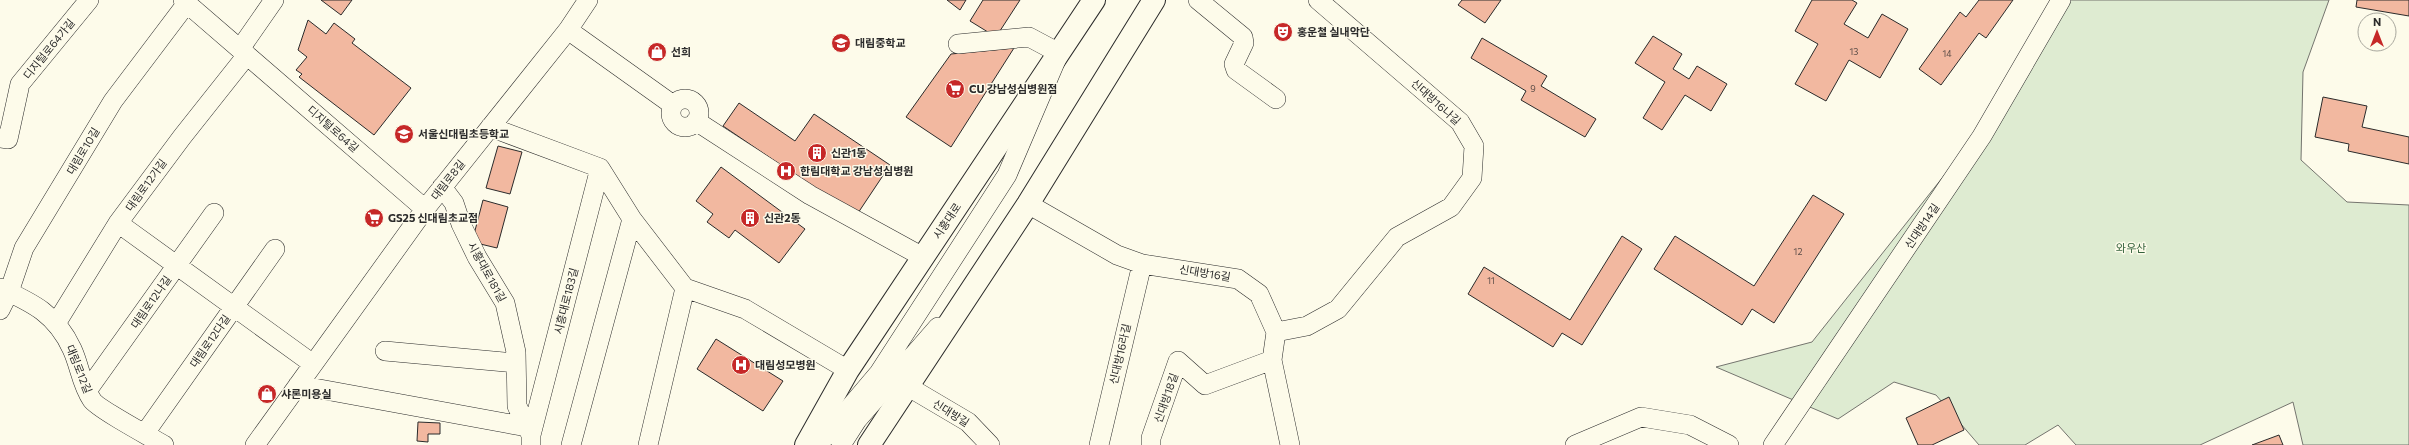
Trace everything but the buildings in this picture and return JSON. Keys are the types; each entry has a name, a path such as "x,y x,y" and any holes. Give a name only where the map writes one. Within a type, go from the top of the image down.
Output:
{"main road":[{"name":"시흥대로","path":"806,445 848,370 1094,0"},
{"path":"869,445 1028,204 1154,0"}],"street":[{"name":"디지털로64가길","path":"0,138 8,139 20,84 89,0"},
{"path":"244,52 274,0"},
{"name":"대림로8길","path":"255,445 442,187 568,30 588,0"},
{"path":"1198,0 1245,40 1234,64 1236,70 1276,99"},
{"name":"신대방16나길","path":"1276,332 1308,326 1338,310 1397,237 1451,208 1472,178 1474,146 1460,122 1318,0"},
{"name":"신대방14길","path":"1773,445 1982,136 2061,0"},
{"name":"디지털로64길","path":"185,2 426,209"},
{"name":"대림로10길","path":"0,310 5,290 24,248 113,101 185,2"},
{"path":"568,30 674,105 671,116 675,124 689,127 696,121 810,195 923,257"},
{"path":"818,445 879,373 1007,176 1059,53 1029,37 958,44"},
{"name":"대림로12가길","path":"57,322 118,223 244,52"},
{"path":"490,127 600,168 632,219 685,288 745,309 848,370"},
{"name":"시흥대로183길","path":"530,436 600,168"},
{"name":"시흥대로181길","path":"442,187 454,203 461,224 477,257 505,303 511,324 516,362 517,406 530,436"},
{"name":"신대방16길","path":"1028,204 1117,255 1142,264 1238,279 1260,294 1276,332"},
{"name":"대림로12나길","path":"87,391 214,213"},
{"path":"571,445 632,219"},
{"path":"118,223 313,364"},
{"name":"대림로12다길","path":"145,433 275,249"},
{"name":"신대방16라길","path":"1099,445 1142,264"},
{"path":"841,445 857,420 976,282"},
{"path":"648,445 685,288"},
{"name":"대림로12길","path":"5,290 37,305 57,322 72,349 87,391 93,401 164,445"},
{"path":"1276,332 1272,360 1290,445"},
{"path":"385,351 516,362"},
{"name":"신대방18길","path":"1151,445 1151,438 1178,361 1205,385 1272,360"},
{"path":"298,385 530,436"},
{"name":"신대방길","path":"908,386 968,422 990,445"},
{"path":"1575,445 1641,417 1690,425 1729,445"}],"green space":[{"name":"와우산","path":"2052,0 2329,0 2303,72 2301,160 2347,202 2409,205 2409,445 2303,445 2293,402 2200,445 2076,445 2058,425 2025,445 1979,445 1936,395 1894,382 1838,419 1716,367 1812,342 1981,129"}],"place":[{"name":"홍운철 실내악단","path":"1283,32"},
{"name":"대림중학교","path":"841,43"},
{"name":"선희","path":"657,52"},
{"name":"CU 강남성심병원점","path":"955,89"},
{"name":"서울신대림초등학교","path":"404,134"},
{"name":"신관1동","path":"817,153"},
{"name":"한림대학교 강남성심병원","path":"786,171"},
{"name":"GS25 신대림초교점","path":"374,218"},
{"name":"신관2동","path":"750,218"},
{"name":"대림성모병원","path":"741,365"},
{"name":"샤론미용실","path":"267,394"}]}
